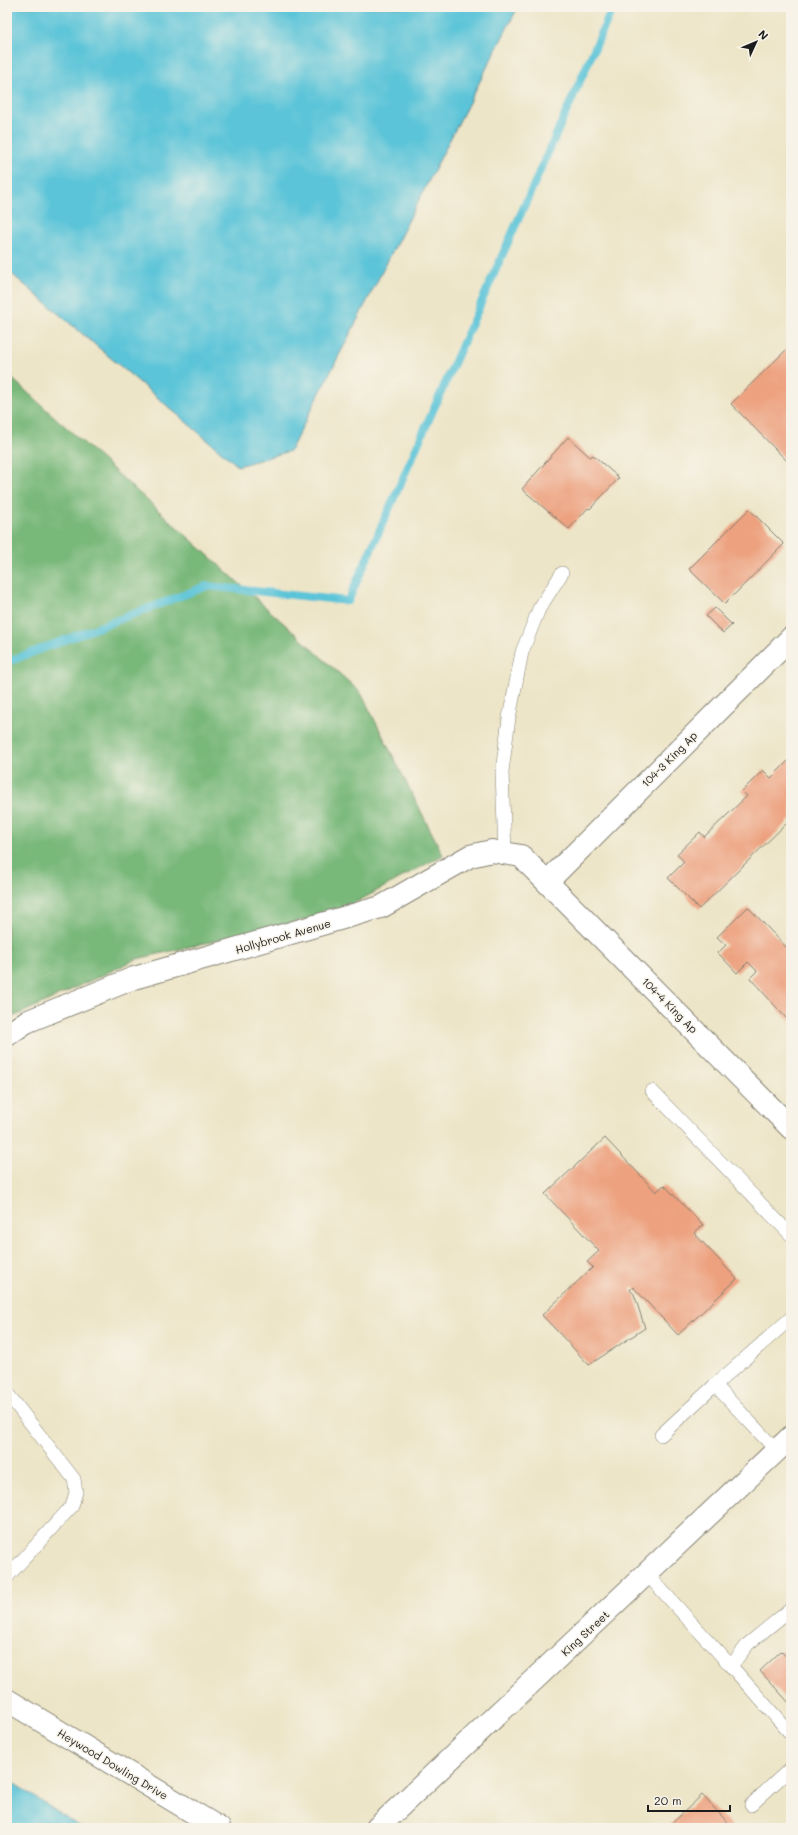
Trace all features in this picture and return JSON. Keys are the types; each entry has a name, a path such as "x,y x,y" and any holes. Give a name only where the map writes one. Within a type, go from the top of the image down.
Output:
{"street":[{"name":"104-3 King Ap","path":"548,881 791,638"},
{"name":"Hollybrook Avenue","path":"7,1035 26,1022 134,978 381,907 470,856 492,851 521,856 548,881"},
{"name":"104-4 King Ap","path":"548,881 791,1128"},
{"name":"King Street","path":"377,1828 784,1444"},
{"name":"Heywood Dowling Drive","path":"7,1700 220,1828"}],"lane":[{"path":"505,853 502,772 509,718 522,652 540,609 562,573"},
{"path":"652,1091 791,1236"},
{"path":"661,1435 791,1318"},
{"path":"715,1385 784,1444"},
{"path":"7,1393 74,1479 76,1492 72,1506 7,1577"},
{"path":"647,1574 791,1734"},
{"path":"731,1666 748,1644 791,1609"},
{"path":"751,1805 791,1768"}],"green space":[{"path":"7,374 361,693 443,855 338,912 137,959 15,1016 7,1014"}],"water":[{"path":"7,7 518,7 290,451 238,466 7,270"},
{"path":"7,1779 82,1828 7,1828"}],"building":[{"path":"791,345 791,465 731,404"},
{"path":"568,437 590,457 593,455 619,478 569,529 522,489"},
{"path":"749,509 784,544 725,604 689,569"},
{"path":"715,608 732,625 723,633 706,616"},
{"path":"789,760 791,762 791,819 699,909 668,878 684,862 677,854 700,832 704,837 747,796 742,791 763,770 771,778"},
{"path":"748,907 791,952 791,1021 787,1017 786,1018 750,978 757,971 748,962 737,973 718,953 726,945 717,937"},
{"path":"605,1138 656,1192 664,1185 703,1225 694,1233 737,1279 678,1335 633,1287 630,1290 634,1294 645,1328 589,1365 542,1315 593,1267 587,1262 599,1251 545,1194"},
{"path":"781,1651 791,1662 791,1705 760,1671"},
{"path":"702,1795 733,1828 667,1828"}],"waterway":[{"path":"7,662 207,586 348,601 613,7"}]}
